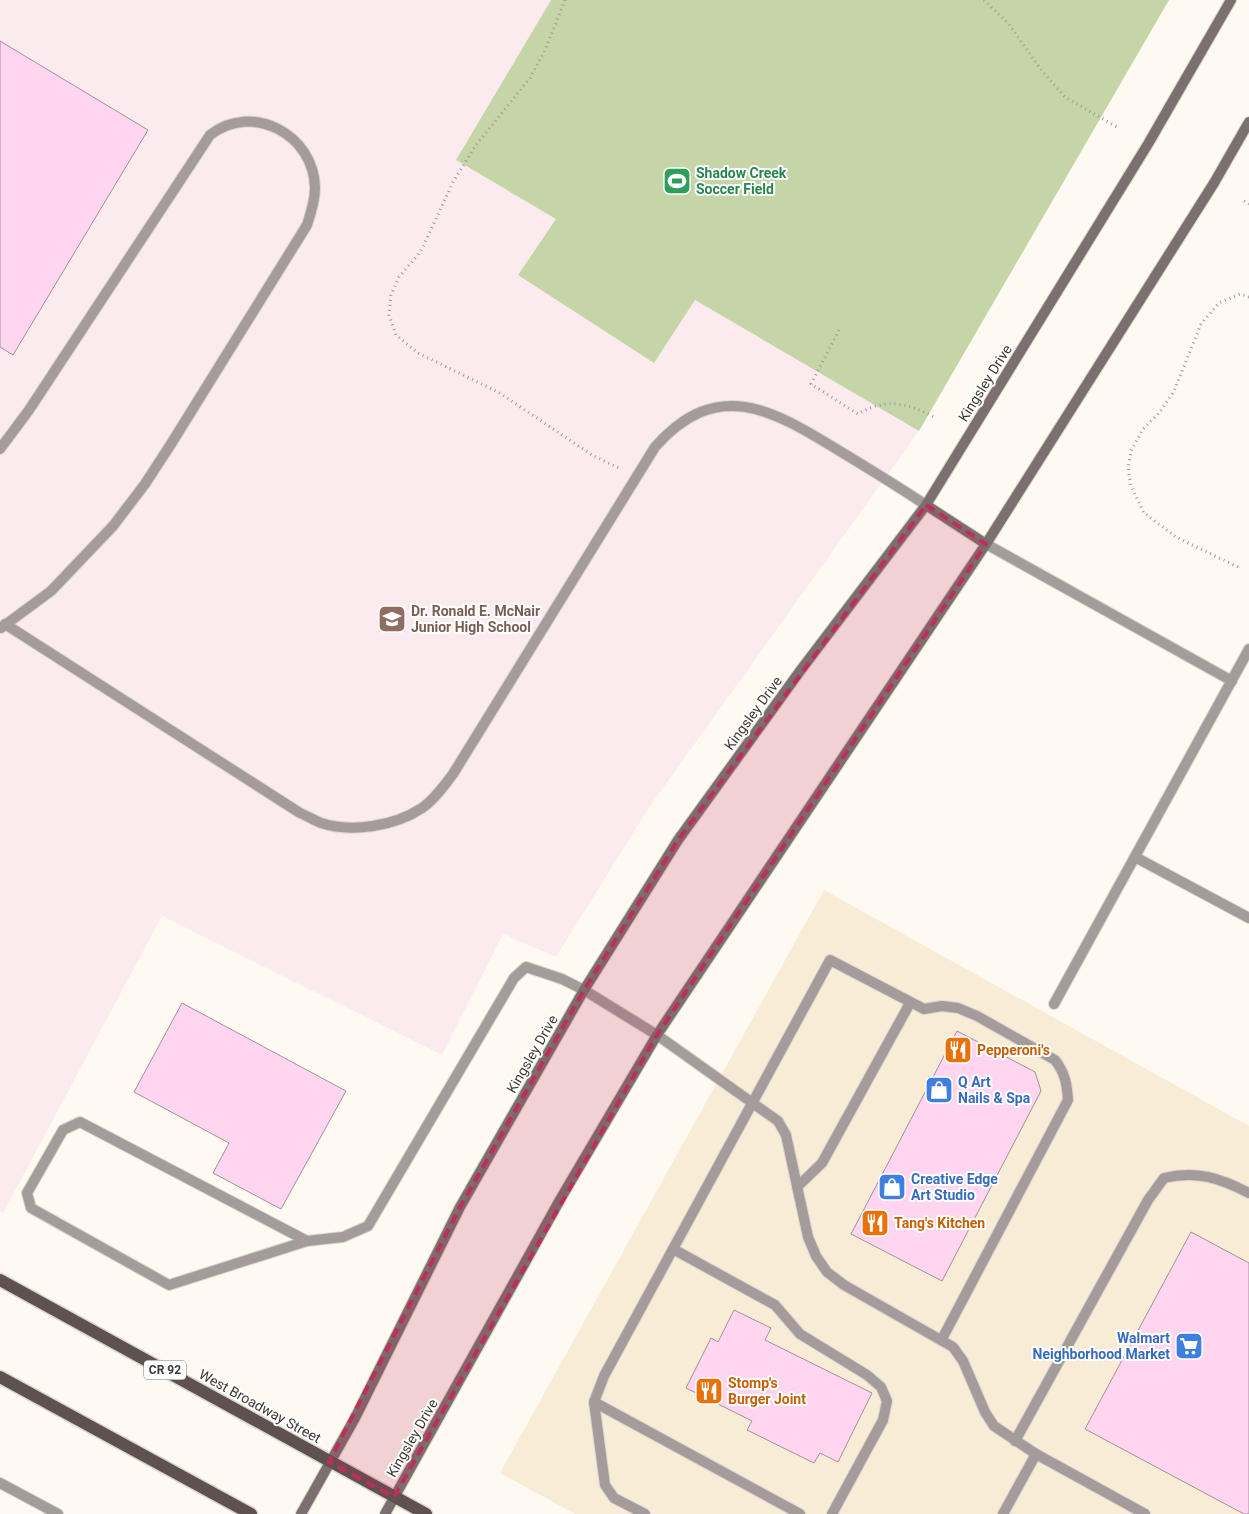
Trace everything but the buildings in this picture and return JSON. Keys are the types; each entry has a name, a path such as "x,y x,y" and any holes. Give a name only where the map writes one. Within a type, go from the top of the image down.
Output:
{"main road":[{"name":"Kingsley Drive","path":"301,1514 355,1418 460,1207 584,990 678,840 800,671 926,505 1148,144 1231,0"},
{"name":"Kingsley Drive","path":"385,1514 561,1198 657,1035 986,544 1209,192 1249,122"},
{"path":"926,505 986,544"},
{"name":"West Broadway Street","path":"0,1280 426,1514"},
{"path":"0,1291 33,1298"},
{"path":"0,1377 251,1514"}],"lane":[{"path":"0,449 29,410 210,136 222,126 246,121 271,126 296,140 309,163 315,187 306,225 170,444 124,512 89,552 50,591 3,626 300,813 322,823 343,826 365,827 386,823 422,808 438,793 453,774 655,447 670,430 686,419 705,410 729,406 767,411 793,422 926,505"},
{"path":"986,544 1232,682"},
{"path":"1054,1004 1249,650"},
{"path":"1135,857 1249,918"},
{"path":"645,1514 614,1498 605,1485 594,1402 604,1376 830,960 924,1009 942,1006 958,1008 977,1016 1055,1060 1063,1071 1067,1084 1068,1100 942,1338"},
{"path":"307,1241 80,1122 63,1130 27,1193 31,1208 170,1285 307,1241 343,1237 368,1226 514,978 526,967 562,979 584,990 657,1035 778,1121 786,1135 808,1237 816,1256 827,1272 844,1285 942,1338 953,1347 962,1361 994,1426 1036,1454 1145,1514"},
{"path":"798,1187 822,1163 910,1003"},
{"path":"1015,1441 1148,1200 1164,1178 1180,1174 1206,1175 1226,1181 1249,1194"},
{"path":"674,1249 774,1305 800,1334 867,1375 880,1386 887,1402 883,1420 832,1514"},
{"path":"594,1402 800,1514"},
{"path":"1003,1514 1036,1454"},
{"path":"0,1483 58,1514"}],"path":[{"path":"565,0 545,50 530,78 476,146 453,182 421,251 400,277 391,295 389,315 396,335 418,353 498,392 592,455 637,476"},
{"path":"984,0 1008,23 1042,71 1065,97 1118,127"},
{"path":"1244,201 1249,204"},
{"path":"1238,567 1176,537 1144,513 1131,486 1128,468 1131,451 1143,429 1159,413 1174,391 1201,324 1219,304 1240,294 1249,297"},
{"path":"839,330 811,384 858,414 873,406 886,403 913,406 936,418"}],"highlighted area":[{"path":"926,505 986,544 657,1035 394,1497 329,1462 460,1207 584,990 678,840"}],"shaded area":[{"name":"Dr. Ronald E. McNair Junior High School","path":"0,0 551,0 456,160 919,431 650,806 556,957 503,934 442,1055 162,916 3,1213 0,1212"},
{"path":"824,890 1249,1126 1249,1514 575,1514 500,1473"}],"green space":[{"path":"551,0 1169,0 919,431 695,300 654,363 518,275 556,219 456,160"}],"place":[{"name":"Shadow Creek Soccer Field","path":"677,181"},
{"name":"Dr. Ronald E. McNair Junior High School","path":"392,619"},
{"name":"Pepperoni's","path":"958,1050"},
{"name":"Q Art Nails & Spa","path":"939,1090"},
{"name":"Creative Edge Art Studio","path":"892,1187"},
{"name":"Tang's Kitchen","path":"875,1223"},
{"name":"Walmart Neighborhood Market","path":"1189,1346"},
{"name":"Stomp's Burger Joint","path":"709,1391"}]}
